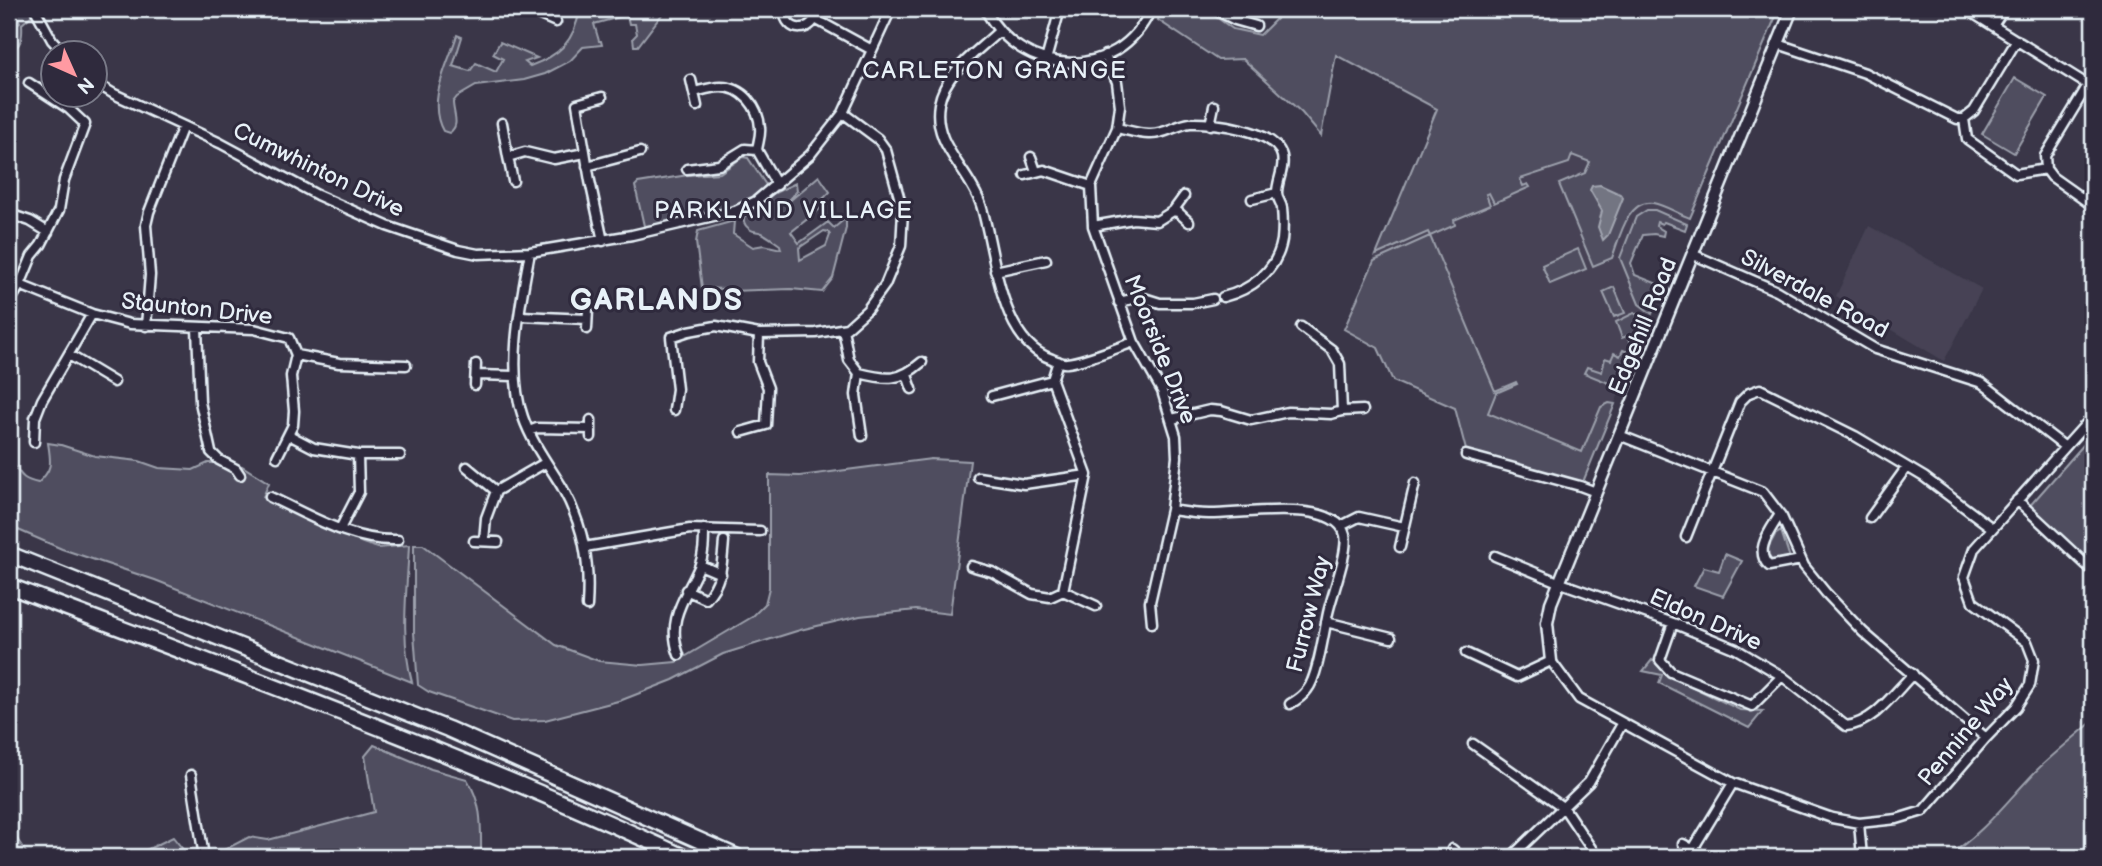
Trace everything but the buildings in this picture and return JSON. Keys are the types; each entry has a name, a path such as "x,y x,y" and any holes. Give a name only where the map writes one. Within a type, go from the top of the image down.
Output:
{"highway":[{"path":"9,554 448,729 737,857"},
{"path":"9,586 500,776 684,857"}],"street":[{"path":"35,9 51,38"},
{"path":"784,9 785,17 797,28 808,27 817,20 819,9"},
{"name":"Cumwhinton Drive","path":"108,90 317,195 387,226 478,254 530,252 603,241 735,211 756,201 810,155 843,113 891,9"},
{"path":"985,9 999,31 1022,50 1046,60 1076,64 1105,55 1134,36 1151,9"},
{"path":"1046,60 1060,9"},
{"path":"1214,9 1235,20 1256,26"},
{"name":"Edgehill Road","path":"1551,661 1547,623 1558,582 1792,9"},
{"path":"1966,9 2091,86 2045,156 2046,169 2052,177 2093,206"},
{"path":"1994,24 2004,9"},
{"path":"530,10 556,22"},
{"path":"817,20 872,50"},
{"path":"999,31 949,77 939,103 938,126 947,148 981,205 995,271 1015,328 1041,356 1066,364 1134,342"},
{"path":"1778,44 1865,73 1957,119 1964,119 1974,111 2017,40"},
{"name":"Moorside Drive","path":"1105,55 1117,82 1119,106 1117,128 1091,186 1093,226 1134,342 1161,391 1172,419 1177,447 1171,510 1150,602 1152,623"},
{"path":"691,80 697,106"},
{"path":"9,303 59,210 64,180 85,124 69,109 29,83"},
{"path":"694,92 723,87 736,91 754,106 761,133 757,150 777,185"},
{"path":"603,97 577,104 603,241"},
{"path":"1210,125 1214,106"},
{"path":"674,410 677,388 671,337 716,326 760,334 816,333 847,328 867,310 885,285 901,246 903,211 886,150 878,139 843,113"},
{"path":"1964,119 1968,139 2016,174 2046,169"},
{"path":"502,123 513,181"},
{"path":"1117,128 1153,134 1188,124 1210,125 1254,133 1276,144 1283,164 1277,193 1282,204 1282,240 1274,262 1260,279 1223,297"},
{"path":"146,326 150,275 146,225 183,126"},
{"path":"687,169 719,165 745,149 757,150"},
{"path":"508,157 525,152 554,159 585,153"},
{"path":"587,166 640,152"},
{"path":"1031,157 1036,171"},
{"path":"1025,175 1036,171 1049,172 1091,186"},
{"path":"1252,199 1277,193"},
{"path":"1093,226 1133,219 1157,221 1173,211 1184,196"},
{"path":"1173,211 1189,222"},
{"path":"9,214 30,221 48,232"},
{"path":"530,252 516,345 515,376 522,414 545,463 572,509 585,547 588,565 587,606"},
{"name":"Silverdale Road","path":"1692,254 1777,291 1875,349 1982,383 2065,447"},
{"path":"995,271 1046,260"},
{"name":"Staunton Drive","path":"20,285 92,314 146,326 254,329 289,338 296,355"},
{"path":"1119,302 1141,297 1160,303 1193,303 1213,299"},
{"path":"587,329 588,309"},
{"path":"34,442 35,418 42,400 92,314"},
{"path":"521,316 587,319"},
{"path":"1301,327 1332,350 1340,364 1342,411"},
{"path":"197,328 200,402 211,452 219,460 236,469 240,475"},
{"path":"842,329 849,360 859,373 881,379 907,375 922,362"},
{"path":"741,432 766,425 768,388 758,362 760,334"},
{"path":"69,355 114,382"},
{"path":"277,457 293,425 295,411 291,376 296,355 338,363 406,365"},
{"path":"971,566 992,572 1032,594 1050,597 1063,590 1087,475 1052,380 1058,361"},
{"path":"475,385 476,364"},
{"path":"859,373 856,395 862,436"},
{"path":"476,375 515,376"},
{"path":"907,375 912,389"},
{"path":"992,396 1052,380"},
{"path":"1686,537 1740,402 1749,393 1760,389 1855,436 1924,477 1992,528"},
{"path":"1172,419 1210,410 1251,420 1288,412 1331,414 1363,410"},
{"name":"Pennine Way","path":"1551,661 1579,699 1733,783 1832,818 1859,823 1897,819 1923,811 2016,707 2030,685 2034,660 2027,642 1973,602 1964,577 1974,549 2093,416"},
{"path":"529,431 591,429"},
{"path":"289,435 314,448 358,455 400,455"},
{"path":"1619,435 1763,492 1780,514 1801,560 1826,593 1863,632 1986,738"},
{"path":"340,529 359,492 358,455"},
{"path":"1466,455 1580,485 1596,492"},
{"path":"484,541 486,518 496,491 545,463"},
{"path":"467,467 496,491"},
{"path":"1870,518 1906,468"},
{"path":"978,477 1024,484 1087,475"},
{"path":"1400,547 1415,483"},
{"path":"270,497 357,537 382,541 398,540"},
{"path":"2017,500 2093,571"},
{"path":"1171,510 1207,514 1300,511 1328,517 1341,526 1359,517 1404,527"},
{"path":"1780,514 1761,550 1762,559 1769,566 1801,560"},
{"name":"Furrow Way","path":"1290,704 1305,694 1312,683 1346,543 1341,526"},
{"path":"585,547 690,529 760,531"},
{"path":"679,655 673,632 686,590 700,565 704,529"},
{"path":"474,541 498,542"},
{"path":"686,590 706,599 716,588 721,574 724,541"},
{"name":"Eldon Drive","path":"1494,556 1736,649 1782,676 1846,726 1861,725 1913,674"},
{"path":"700,565 721,574"},
{"path":"1063,590 1097,606"},
{"path":"1326,622 1391,638"},
{"path":"1674,623 1660,660 1671,672 1752,706 1782,676"},
{"path":"1466,653 1517,677 1551,661"},
{"path":"1511,857 1589,782 1622,724"},
{"path":"1473,744 1564,808 1597,857"},
{"path":"191,775 204,857"},
{"path":"1693,849 1733,783"},
{"path":"1859,823 1862,857"},
{"path":"1683,844 1704,856"},
{"path":"1452,849 1461,857"}],"shaded area":[{"path":"9,9 31,9 31,16 22,24 20,41 9,54 9,29 20,22 16,15 9,19"},
{"path":"580,9 587,9 589,12 609,9 666,9 638,46 634,46 633,38 637,34 635,24 629,24 627,15 594,24 602,45 583,47 570,61 545,74 524,80 476,86 453,102 455,126 449,133 443,131 438,119 438,95 457,35 462,37 453,66 470,71 476,63 496,72 503,59 493,54 500,42 537,58 525,62 530,66 550,57 564,46 574,30"},
{"path":"1161,9 1205,9 1233,29 1260,35 1286,9 1779,9 1690,218 1658,204 1644,203 1630,214 1625,222 1612,258 1593,266 1559,184 1585,173 1590,162 1572,155 1569,163 1520,179 1523,186 1528,184 1530,187 1494,203 1489,193 1486,194 1490,205 1454,220 1455,225 1430,236 1428,232 1376,255 1437,109 1336,55 1321,136 1302,113 1243,59 1218,60 1158,20"},
{"path":"2015,78 2047,97 2014,153 1982,134"},
{"path":"1438,109 1569,163 1572,155 1695,207 1685,230 1664,222 1660,228 1664,231 1663,236 1643,235 1631,263 1635,275 1663,286 1585,477 1465,437 1455,408 1393,381 1378,348 1344,329"},
{"path":"743,157 748,158 766,185 757,195 744,204 710,215 644,226 635,186 638,183 720,173"},
{"path":"819,176 830,192 822,200 825,205 791,232 799,243 828,222 834,228 846,218 846,228 833,278 822,292 702,288 696,242 698,231 734,221 733,234 753,247 764,245 781,249 780,245 761,232 751,230 744,223 745,216 758,202 796,183 797,191 786,204","holes":["824,231 830,235 826,246 800,260 799,248"]},
{"path":"1647,210 1655,210 1687,224 1685,230 1657,222 1656,226 1664,231 1663,236 1643,235 1631,263 1635,275 1663,286 1652,314 1639,304 1620,258 1636,217"},
{"path":"1869,226 1982,289 1944,361 1836,296"},
{"path":"1430,236 1495,391 1516,382 1517,384 1496,393 1488,413 1582,452 1601,407 1609,403 1615,404 1583,482 1466,450 1455,408 1393,381 1378,348 1344,329 1374,261"},
{"path":"1578,249 1586,269 1550,284 1542,265"},
{"path":"1614,287 1625,313 1614,317 1603,292"},
{"path":"1634,313 1649,320 1638,347 1631,344 1627,336 1622,338 1616,322"},
{"path":"1623,350 1635,355 1621,388 1584,373 1587,367 1602,372 1605,358 1611,360 1614,353 1620,356"},
{"path":"2093,434 2093,570 2027,509"},
{"path":"48,443 95,456 139,461 159,468 193,470 208,463 242,466 269,483 263,497 378,548 409,545 405,631 412,682 155,580 62,549 9,526 9,462 26,479 38,483 50,465"},
{"path":"931,459 970,461 950,614 916,610 860,616 800,630 723,654 673,680 622,700 545,720 512,721 429,692 418,685 414,633 414,545 423,545 556,645 599,661 643,665 676,662 752,617 765,604 769,588 769,475 800,476"},
{"path":"1781,531 1790,558 1774,561 1765,554 1775,535"},
{"path":"1725,554 1742,561 1723,596 1694,586 1704,567 1719,571"},
{"path":"1652,660 1680,681 1740,710 1763,711 1749,728 1659,683 1662,675 1643,671"},
{"path":"2093,721 2093,857 1946,857 1982,828 2036,771"},
{"path":"374,745 431,769 467,779 478,807 481,857 218,857 218,853 249,837 268,840 374,812 365,756"},
{"path":"9,827 29,857 9,857"},
{"path":"173,837 185,852 178,857 132,857"}],"water":[{"path":"1600,185 1623,198 1608,235 1603,240 1598,227 1602,211 1590,190 1592,186"}],"district":[{"name":"CARLETON GRANGE","path":"995,70"},
{"name":"PARKLAND VILLAGE","path":"784,210"},
{"name":"GARLANDS","path":"657,300"}]}
